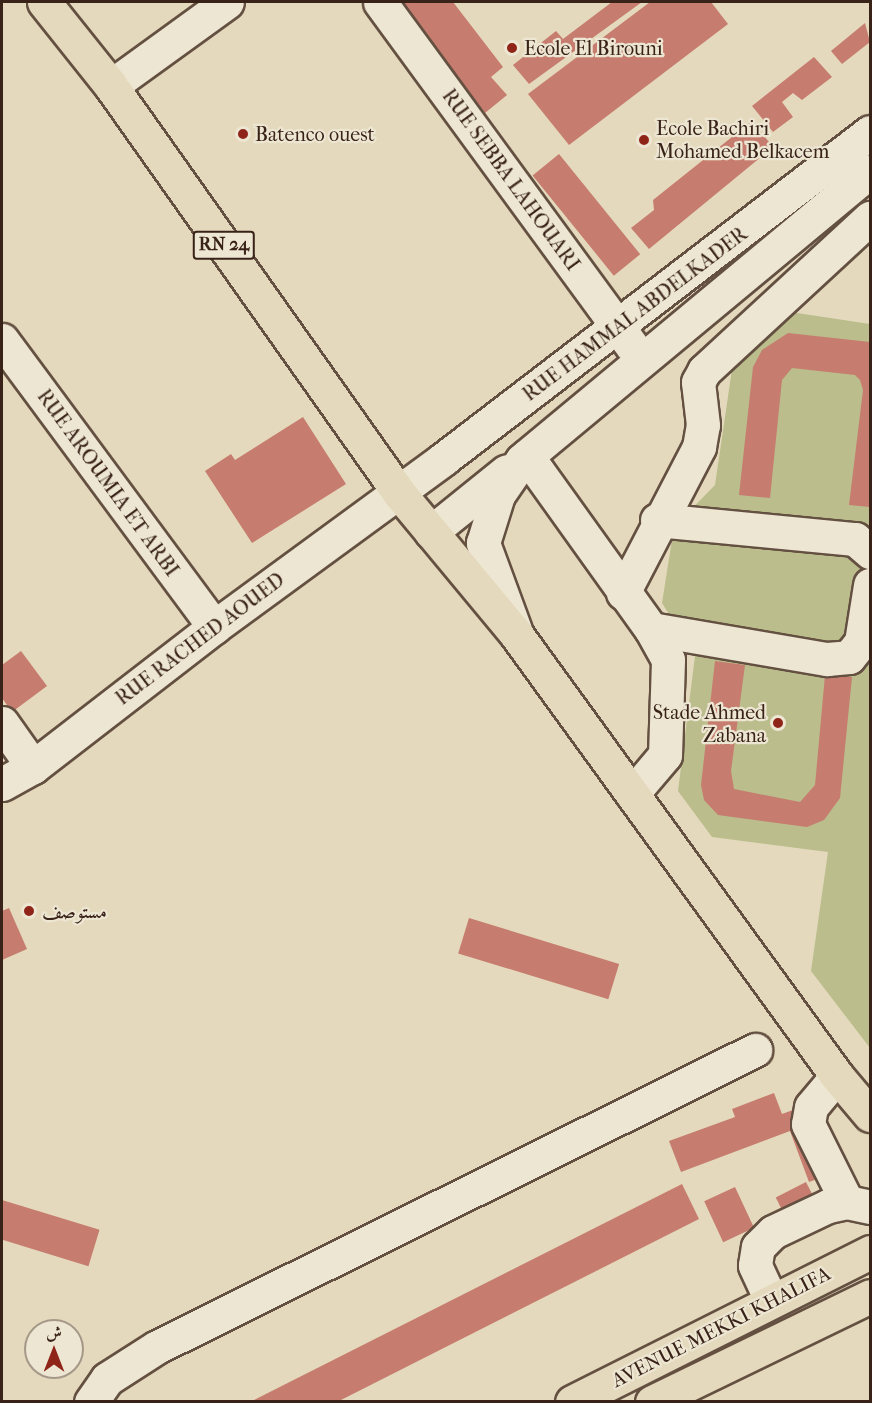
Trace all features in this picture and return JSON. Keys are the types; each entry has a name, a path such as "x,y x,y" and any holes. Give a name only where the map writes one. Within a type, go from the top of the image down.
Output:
{"main road":[{"name":"RN 24","path":"44,2 111,86 399,493"},
{"path":"399,493 516,634 837,1076 870,1114"},
{"name":"AVENUE MEKKI KHALIFA","path":"572,1401 870,1252"},
{"name":"AVENUE MEKKI KHALIFA","path":"652,1401 870,1296"}],"street":[{"path":"111,86 227,2"},
{"name":"RUE SEBBA LAHOUARI","path":"380,2 620,327 641,360"},
{"name":"RUE HAMMAL ABDELKADER","path":"399,493 620,327 870,132"},
{"path":"431,532 524,458 870,171"},
{"path":"623,593 657,520 699,447 702,425 698,382 705,371 870,218"},
{"name":"RUE AROUMIA ET ARBI","path":"2,339 214,627"},
{"path":"524,458 651,629 668,660 670,682 665,755 632,794"},
{"path":"516,634 483,543 498,495 524,458"},
{"name":"RUE RACHED AOUED","path":"2,784 33,766 214,627 399,493"},
{"path":"657,520 855,539 870,552"},
{"path":"651,629 827,659 849,657 861,642 870,585"},
{"path":"2,723 33,766"},
{"path":"92,1401 107,1379 157,1347 755,1050"},
{"path":"771,1300 755,1265 758,1247 773,1232 859,1204 808,1125 811,1107 837,1076"}],"green space":[{"name":"Stade Ahmed Zabana","path":"777,310 870,324 870,1048 811,971 828,852 712,837 678,791 695,656 662,603 674,527 715,485 736,342"}],"building":[{"path":"399,2 453,2 503,67 491,77 507,95 485,113"},
{"path":"612,2 642,2 529,84 513,65 556,31 563,39"},
{"path":"650,2 711,2 728,24 569,145 528,94"},
{"path":"865,23 870,42 842,64 831,51"},
{"path":"814,57 832,77 802,100 793,93 782,102 793,117 773,132 752,106"},
{"path":"752,121 773,147 649,249 631,228 654,210 653,200"},
{"path":"559,154 640,254 614,276 533,175"},
{"path":"788,333 870,342 870,507 849,505 863,390 860,380 855,375 792,368 782,380 770,498 739,495 753,367 762,350"},
{"path":"303,417 346,484 252,543 205,471 231,454 235,460"},
{"path":"21,651 47,686 12,712 2,698 2,665"},
{"path":"715,661 745,665 731,771 734,789 800,802 815,785 825,675 852,677 840,798 824,820 807,827 718,815 704,800 701,785"},
{"path":"9,908 27,949 2,960 2,911"},
{"path":"469,918 619,964 608,999 458,953"},
{"path":"774,1093 782,1114 815,1102 841,1170 809,1182 790,1131 681,1172 669,1141 735,1117 732,1109"},
{"path":"806,1182 817,1204 787,1220 776,1197"},
{"path":"682,1184 699,1219 337,1402 250,1402"},
{"path":"735,1187 754,1228 723,1242 704,1201"},
{"path":"2,1200 100,1230 88,1266 2,1240"}],"place":[{"name":"Ecole El Birouni","path":"512,48"},
{"name":"Batenco ouest","path":"243,134"},
{"name":"Ecole Bachiri Mohamed Belkacem","path":"644,140"},
{"name":"Stade Ahmed Zabana","path":"778,723"},
{"name":"مستوصف","path":"29,911"}]}
